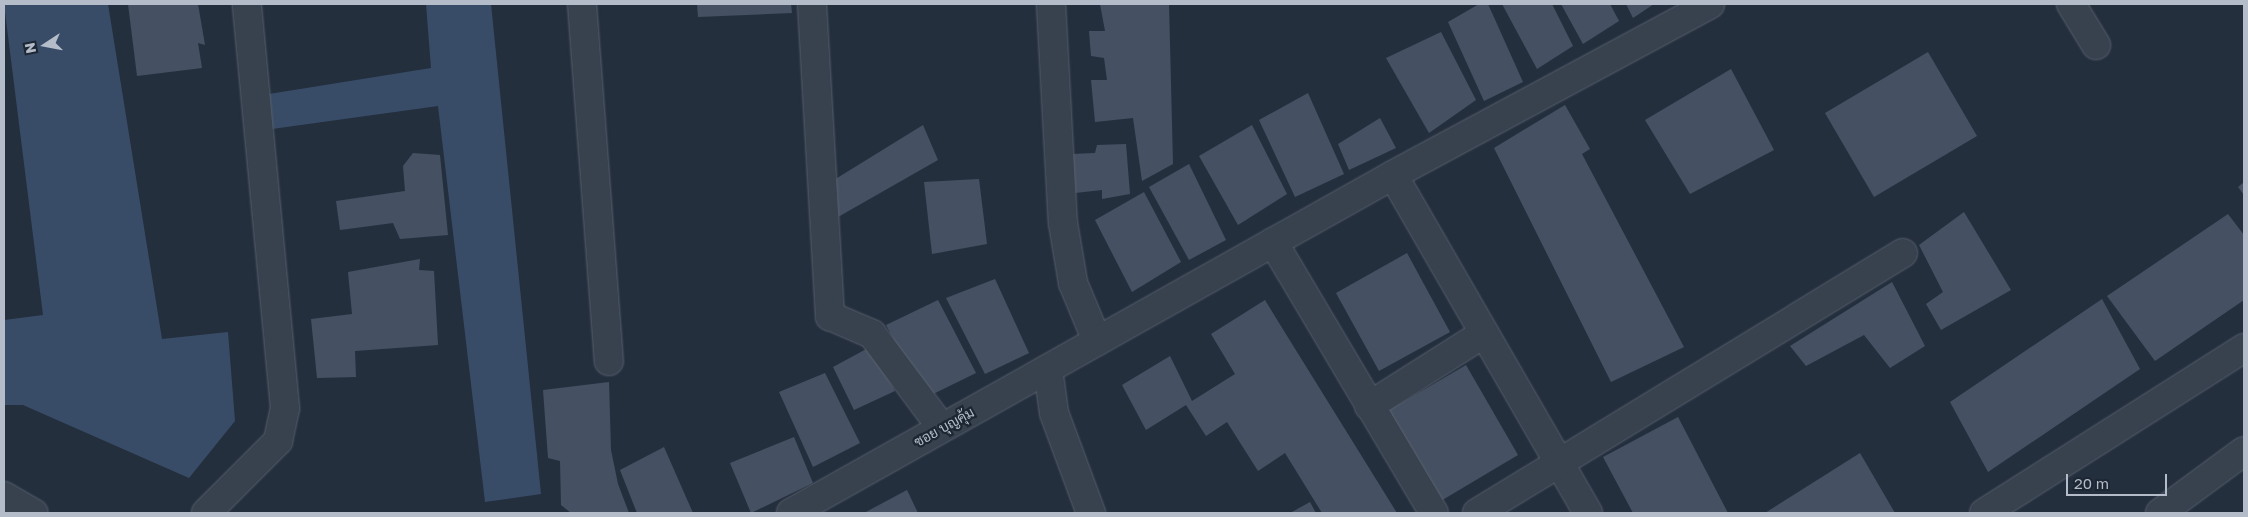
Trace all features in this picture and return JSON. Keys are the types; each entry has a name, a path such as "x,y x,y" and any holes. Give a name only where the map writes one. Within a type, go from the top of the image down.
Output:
{"street":[{"path":"206,513 278,441 285,408 246,4"},
{"path":"582,4 609,361"},
{"path":"812,4 830,316 872,334 942,428"},
{"name":"ซอย บุญคุ้ม","path":"791,513 1393,175 1710,4"},
{"path":"2071,4 2096,45"},
{"path":"1052,5 1063,223 1073,283 1097,341"},
{"path":"1393,175 1588,513"},
{"path":"1273,242 1434,513"},
{"path":"1477,513 1903,253"},
{"path":"1369,406 1483,334"},
{"path":"1984,513 2244,348"},
{"path":"1048,369 1054,414 1091,513"},
{"path":"2160,513 2244,450"},
{"path":"4,496 33,513"}],"water":[{"path":"4,4 108,4 162,339 228,332 235,421 189,478 23,405 4,405 4,320 43,315"},
{"path":"426,4 491,4 541,494 485,502 438,106 272,129 269,94 431,68"}],"building":[{"path":"128,4 198,4 205,45 198,43 202,68 137,76"},
{"path":"697,4 791,4 792,13 698,17"},
{"path":"1100,4 1169,4 1173,164 1142,181 1133,118 1095,122 1091,80 1107,80 1104,58 1091,56 1089,31 1105,31"},
{"path":"1479,4 1488,4 1523,82 1484,101 1448,22"},
{"path":"1502,4 1552,4 1573,46 1537,69"},
{"path":"1561,4 1610,4 1619,21 1583,44"},
{"path":"1626,4 1654,4 1633,18"},
{"path":"1441,32 1476,100 1429,133 1386,58"},
{"path":"1928,52 1977,136 1874,197 1825,113"},
{"path":"1731,69 1774,150 1690,194 1645,120"},
{"path":"1308,93 1344,174 1295,197 1259,120"},
{"path":"1565,105 1590,149 1582,154 1684,347 1611,382 1494,148"},
{"path":"1380,118 1396,148 1349,170 1338,144"},
{"path":"923,125 938,160 838,217 829,183"},
{"path":"1252,125 1287,194 1238,225 1199,156"},
{"path":"1126,144 1130,194 1102,199 1102,190 1075,193 1072,154 1095,153 1097,145"},
{"path":"413,153 440,155 448,235 400,239 393,223 340,230 336,201 405,191 403,166"},
{"path":"1189,164 1226,240 1189,260 1149,187"},
{"path":"979,179 987,244 932,254 924,182"},
{"path":"2244,182 2244,195 2238,187"},
{"path":"1144,192 1181,262 1132,292 1095,220"},
{"path":"1964,212 2011,290 1941,330 1926,304 1943,292 1919,245"},
{"path":"2228,214 2244,235 2244,300 2155,361 2107,296"},
{"path":"1407,253 1450,332 1379,371 1336,293"},
{"path":"420,259 419,270 434,271 438,345 355,351 356,377 317,378 311,319 352,314 348,272"},
{"path":"995,279 1029,353 985,374 946,298"},
{"path":"1892,282 1925,346 1890,368 1864,335 1806,366 1790,346"},
{"path":"2102,299 2140,369 1988,472 1950,402"},
{"path":"938,300 976,373 925,398 886,325"},
{"path":"1265,300 1397,513 1322,513 1285,453 1258,471 1227,422 1206,436 1186,405 1146,430 1122,385 1170,356 1192,401 1235,374 1211,334"},
{"path":"870,347 895,391 854,410 833,367"},
{"path":"1466,365 1518,455 1439,502 1386,412"},
{"path":"825,373 860,443 813,467 779,392"},
{"path":"609,382 611,450 618,484 629,513 571,513 561,505 560,461 548,458 543,390"},
{"path":"1678,417 1728,513 1633,513 1603,457"},
{"path":"794,437 813,483 751,513 730,463"},
{"path":"664,447 693,513 637,513 620,470"},
{"path":"1860,453 1895,513 1765,513"},
{"path":"907,490 918,513 864,513"},
{"path":"1310,502 1316,513 1290,513"}]}
